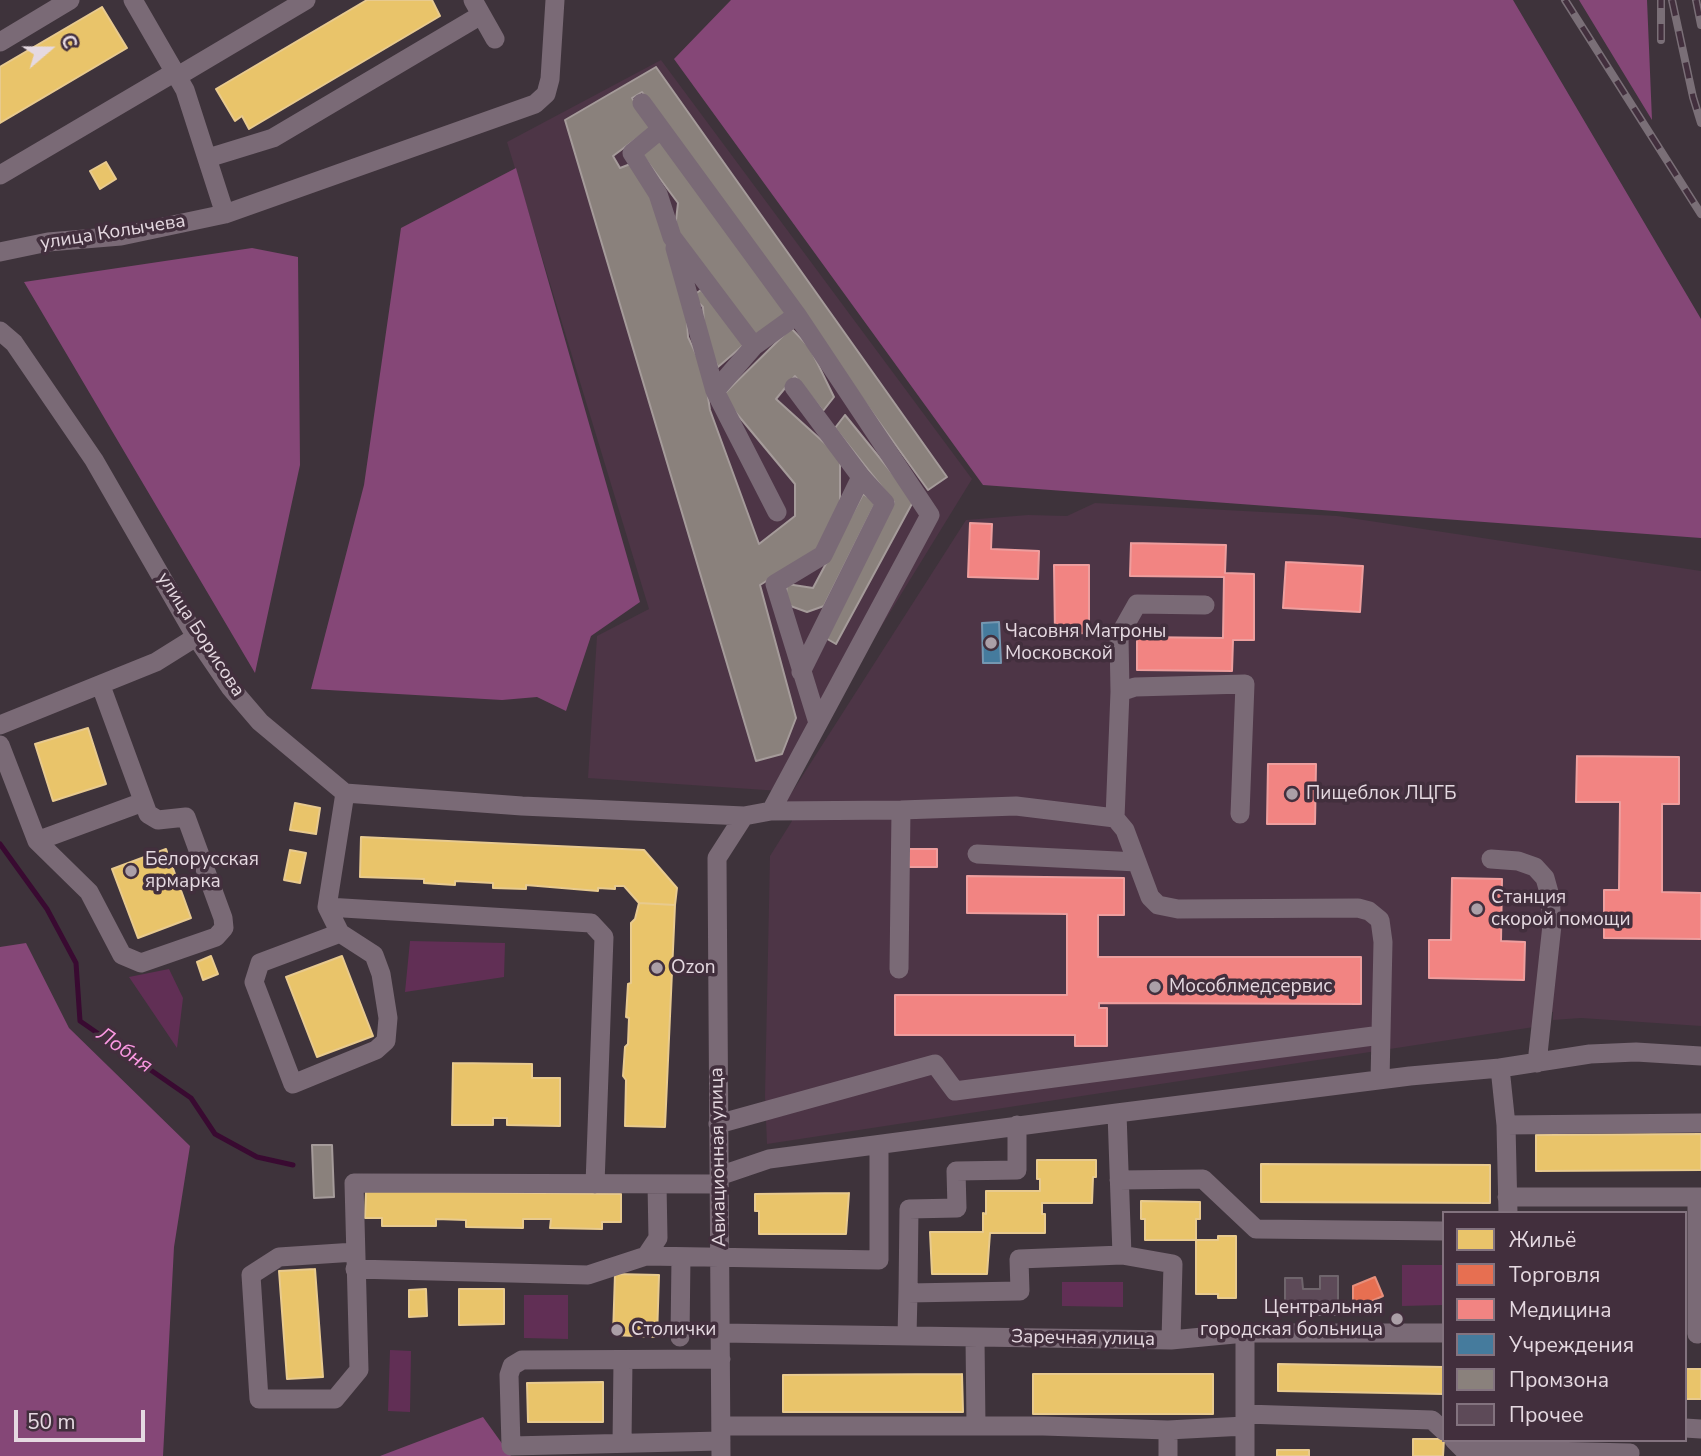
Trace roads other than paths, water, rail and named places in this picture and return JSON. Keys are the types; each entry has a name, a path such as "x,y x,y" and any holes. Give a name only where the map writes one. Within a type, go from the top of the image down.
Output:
{"street":[{"path":"0,42 70,0"},
{"path":"133,0 176,74 193,111 225,214"},
{"path":"0,175 306,0"},
{"name":"улица Колычева","path":"0,252 48,242 121,236 225,214 535,104 546,94 550,79 555,0"},
{"path":"208,158 273,138 477,7 495,39"},
{"path":"642,103 797,315 930,515 771,811"},
{"path":"660,130 632,153 658,194 715,391 777,512"},
{"path":"672,237 754,346"},
{"path":"715,391 754,346 797,315"},
{"name":"улица Борисова","path":"0,331 13,342 94,460 197,637 230,687 260,722 345,793"},
{"path":"794,387 861,477 885,503 802,672"},
{"path":"818,723 775,584 823,555 861,477"},
{"path":"1205,604 1137,604 1119,636 1120,692 1115,818 1125,830 1150,897 1158,905 1178,909 1358,908 1377,916 1383,942 1380,1080"},
{"path":"0,725 156,662 197,637"},
{"path":"1120,692 1135,687 1245,684 1240,814"},
{"path":"0,745 37,841 89,892 122,955 141,964 216,937 223,928 223,918 187,817 153,819 144,802 101,686"},
{"path":"340,933 260,963 254,982 293,1084 376,1050 386,1041 388,1018 381,974 373,955 340,933 327,907 345,793 522,806 744,816 771,811 1016,806 1115,818"},
{"path":"37,841 144,802"},
{"path":"899,969 901,810"},
{"name":"Авиационная улица","path":"721,1441 717,858 744,816"},
{"path":"977,854 1138,862"},
{"path":"1491,859 1535,867 1545,878 1550,896 1552,925 1537,1063"},
{"path":"327,907 591,923 604,937 594,1184"},
{"path":"718,1124 935,1064 954,1091 1381,1035"},
{"path":"909,1261 646,1256 589,1275 355,1261 279,1257 251,1275 259,1399 335,1399 359,1370 355,1261 354,1182 657,1184 719,1180 769,1159 1017,1125 1380,1080 1500,1068 1590,1054 1636,1052 1701,1056"},
{"path":"1500,1068 1506,1125 1508,1205 1699,1197 1695,1334"},
{"path":"1117,1113 1122,1255"},
{"path":"1506,1125 1701,1124"},
{"path":"907,1336 909,1209 957,1208 956,1171 1017,1170 1017,1125"},
{"path":"879,1145 879,1260"},
{"path":"1119,1180 1203,1179 1255,1229 1442,1231"},
{"path":"646,1256 658,1238 657,1184"},
{"path":"908,1293 1020,1291 1019,1259 1122,1255 1173,1264 1171,1340"},
{"path":"680,1337 681,1257"},
{"name":"Заречная улица","path":"721,1333 1171,1340 1245,1333 1442,1333"},
{"path":"1245,1333 1245,1456"},
{"path":"975,1338 976,1426"},
{"path":"721,1359 522,1360 512,1366 509,1375 511,1446 571,1450 622,1443 721,1441 976,1426 1168,1430 1245,1420 1432,1420 1442,1429"},
{"path":"622,1360 622,1443"},
{"path":"1168,1430 1168,1456"},
{"path":"1460,1448 1631,1450"}],"waterway":[{"name":"Лобня","path":"0,844 47,909 76,963 80,1021 191,1098 215,1134 257,1157 293,1165"}],"railway":[{"path":"1565,0 1701,214"},
{"path":"1661,0 1661,40"},
{"path":"1672,0 1701,123"},
{"path":"1696,0 1701,25"}],"place":[{"name":"Часовня Матроны Московской","path":"991,643"},
{"name":"Пищеблок ЛЦГБ","path":"1292,794"},
{"name":"Белорусская ярмарка","path":"131,871"},
{"name":"Станция скорой помощи","path":"1477,909"},
{"name":"Ozon","path":"657,968"},
{"name":"Мособлмедсервис","path":"1155,987"},
{"name":"Центральная городская больница","path":"1397,1319"},
{"name":"Столички","path":"617,1330"}]}
